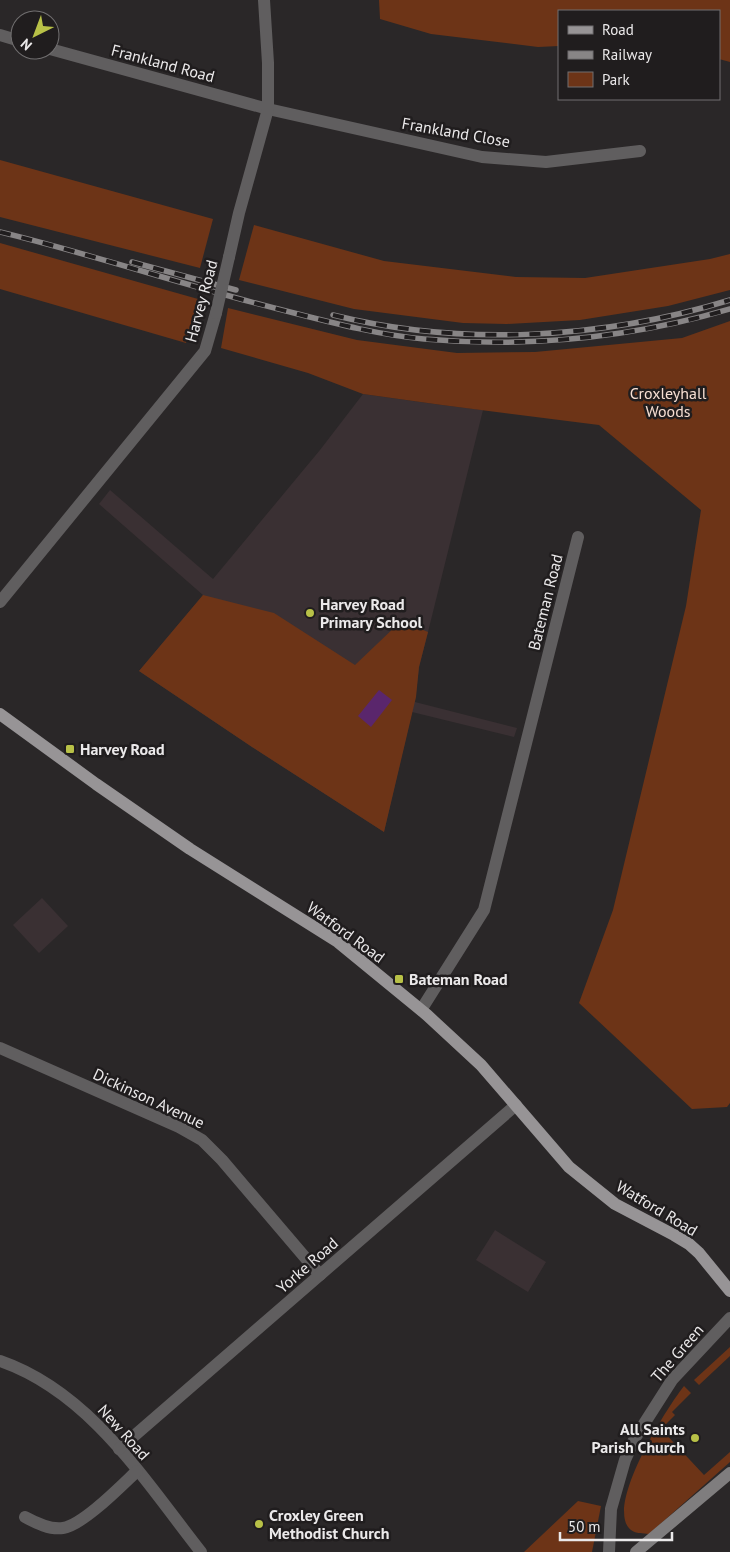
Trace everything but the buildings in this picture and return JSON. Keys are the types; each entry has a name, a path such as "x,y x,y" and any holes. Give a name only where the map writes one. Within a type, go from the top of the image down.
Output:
{"main road":[{"name":"Watford Road","path":"0,714 190,850 338,942 421,1010 481,1065 569,1167 615,1204 674,1234 689,1244 699,1253 730,1291"}],"street":[{"name":"Harvey Road","path":"0,602 206,351 268,109 268,63 264,0"},
{"name":"Frankland Road","path":"60,52 268,109"},
{"name":"Frankland Close","path":"268,109 482,157 546,162 640,151"},
{"name":"Bateman Road","path":"421,1010 484,910 578,536"},
{"name":"Dickinson Avenue","path":"0,1048 179,1127 202,1140 222,1160 320,1275"},
{"name":"Yorke Road","path":"119,1449 516,1105"},
{"name":"The Green","path":"609,1552 612,1509 625,1460 635,1438 672,1380 730,1318"},
{"name":"New Road","path":"0,1361 28,1372 67,1398 87,1415 119,1449 201,1552"},
{"path":"25,1517 39,1524 62,1528 78,1522 137,1471"},
{"path":"643,1550 730,1473"}],"shaded area":[{"name":"Harvey Road Primary School","path":"363,394 483,410 419,667 415,702 517,728 514,737 412,712 384,832 139,671 203,595 99,504 110,490 213,579 320,450"},
{"path":"379,690 392,700 371,727 358,716"},
{"path":"42,898 68,926 39,953 13,925"},
{"path":"495,1230 546,1262 528,1292 476,1260"}],"green space":[{"path":"379,0 730,0 730,62 720,59 720,10 558,10 558,46 538,47 431,34 380,19"},
{"path":"0,160 213,219 200,268 0,217"},
{"path":"254,225 384,261 516,277 585,278 710,259 730,254 730,290 668,306 580,320 507,324 463,323 354,309 239,280"},
{"path":"0,243 198,299 186,343 0,289"},
{"name":"Croxleyhall Woods","path":"228,308 357,340 457,353 535,352 682,338 730,321 730,1103 727,1107 692,1109 579,1003 613,910 686,606 701,510 599,425 363,394 308,373 221,348"},
{"path":"203,595 274,613 355,665 398,624 411,625 428,632 419,667 416,697 384,832 139,671"},
{"path":"730,1347 730,1356 699,1385 694,1380"},
{"path":"684,1386 691,1393 672,1412 675,1415 661,1429 704,1475 730,1452 730,1462 649,1534 635,1532 631,1530 625,1518 625,1501 631,1480 653,1435"},
{"path":"578,1501 601,1506 592,1552 524,1552"}],"railway":[{"path":"0,232 74,251 257,304 375,332 424,339 501,342 579,338 655,327 730,309"},
{"path":"132,262 236,290"},
{"path":"333,315 382,325 432,332 482,335 532,334 583,330 633,323 682,313 730,300"}],"place":[{"name":"Harvey Road Primary School","path":"310,613"},
{"name":"Harvey Road","path":"70,749"},
{"name":"Bateman Road","path":"399,979"},
{"name":"All Saints Parish Church","path":"695,1438"},
{"name":"Croxley Green Methodist Church","path":"259,1524"}]}
